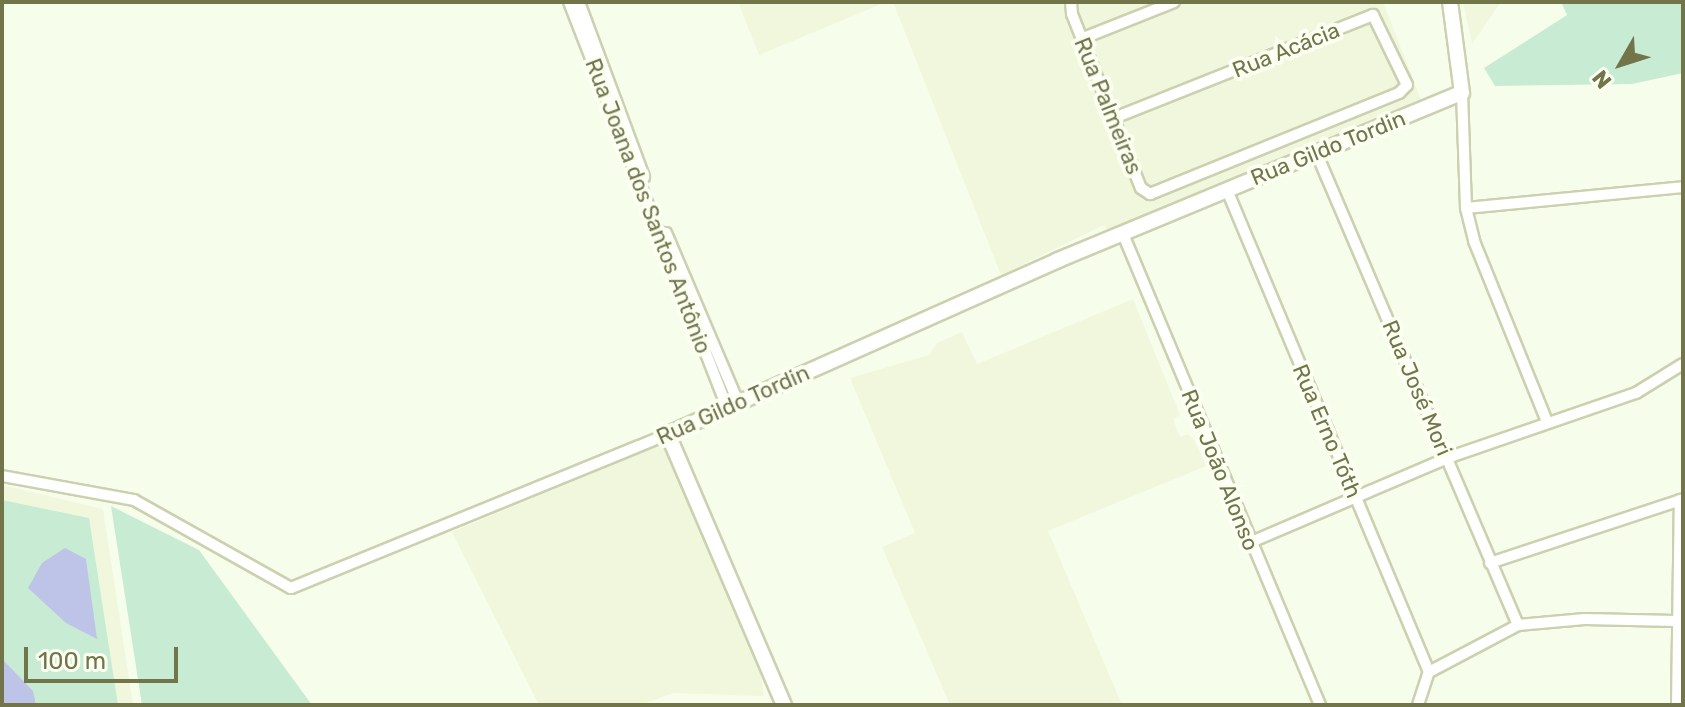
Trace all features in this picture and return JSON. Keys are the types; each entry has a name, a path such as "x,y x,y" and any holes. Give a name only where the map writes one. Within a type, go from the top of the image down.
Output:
{"main road":[{"path":"1450,2 1462,93"},
{"name":"Rua Gildo Tordin","path":"668,434 1123,234 1462,93"},
{"path":"668,434 784,705"}],"street":[{"name":"Rua Joana dos Santos Antônio","path":"569,2 733,407"},
{"path":"579,2 653,204 733,407"},
{"name":"Rua Palmeiras","path":"1071,2 1081,39 1141,188 1150,194 1161,193"},
{"path":"1081,39 1174,2"},
{"name":"Rua Acácia","path":"1114,118 1373,15 1407,85 1399,93 1161,193"},
{"path":"1462,93 1466,208 1485,273 1547,422"},
{"name":"Rua José Mori","path":"1316,152 1518,625"},
{"path":"1466,208 1683,187"},
{"name":"Rua Erno Tóth","path":"1227,190 1429,672"},
{"name":"Rua João Alonso","path":"1123,234 1249,543 1320,705"},
{"path":"1249,543 1447,458 1636,393 1683,364"},
{"name":"Rua Gildo Tordin","path":"2,476 134,500 291,588 668,434"},
{"path":"1490,563 1682,499 1675,621 1677,705"},
{"path":"1418,705 1429,672 1518,625 1585,619 1675,621"}],"shaded area":[{"path":"738,2 886,2 759,55"},
{"path":"893,2 1383,2 1422,102 1110,237 1104,225 1001,275"},
{"path":"1463,2 1501,2 1472,44"},
{"path":"1561,2 1683,2 1683,73 1632,84 1495,86 1484,68 1567,15"},
{"path":"1133,299 1180,415 1173,419 1180,437 1188,434 1194,440 1206,466 1048,531 1122,705 950,705 882,547 915,533 850,378 929,355 937,343 962,332 977,364"},
{"path":"664,443 759,662 764,696 673,693 640,705 539,705 452,532"},
{"path":"2,485 103,509 133,705 2,705"},
{"path":"2,500 89,518 118,705 2,705"},
{"path":"111,506 199,550 312,705 142,705"}],"water":[{"path":"65,548 86,559 97,639 66,623 28,588 42,563"},
{"path":"2,659 33,691 36,705 2,705"}]}
